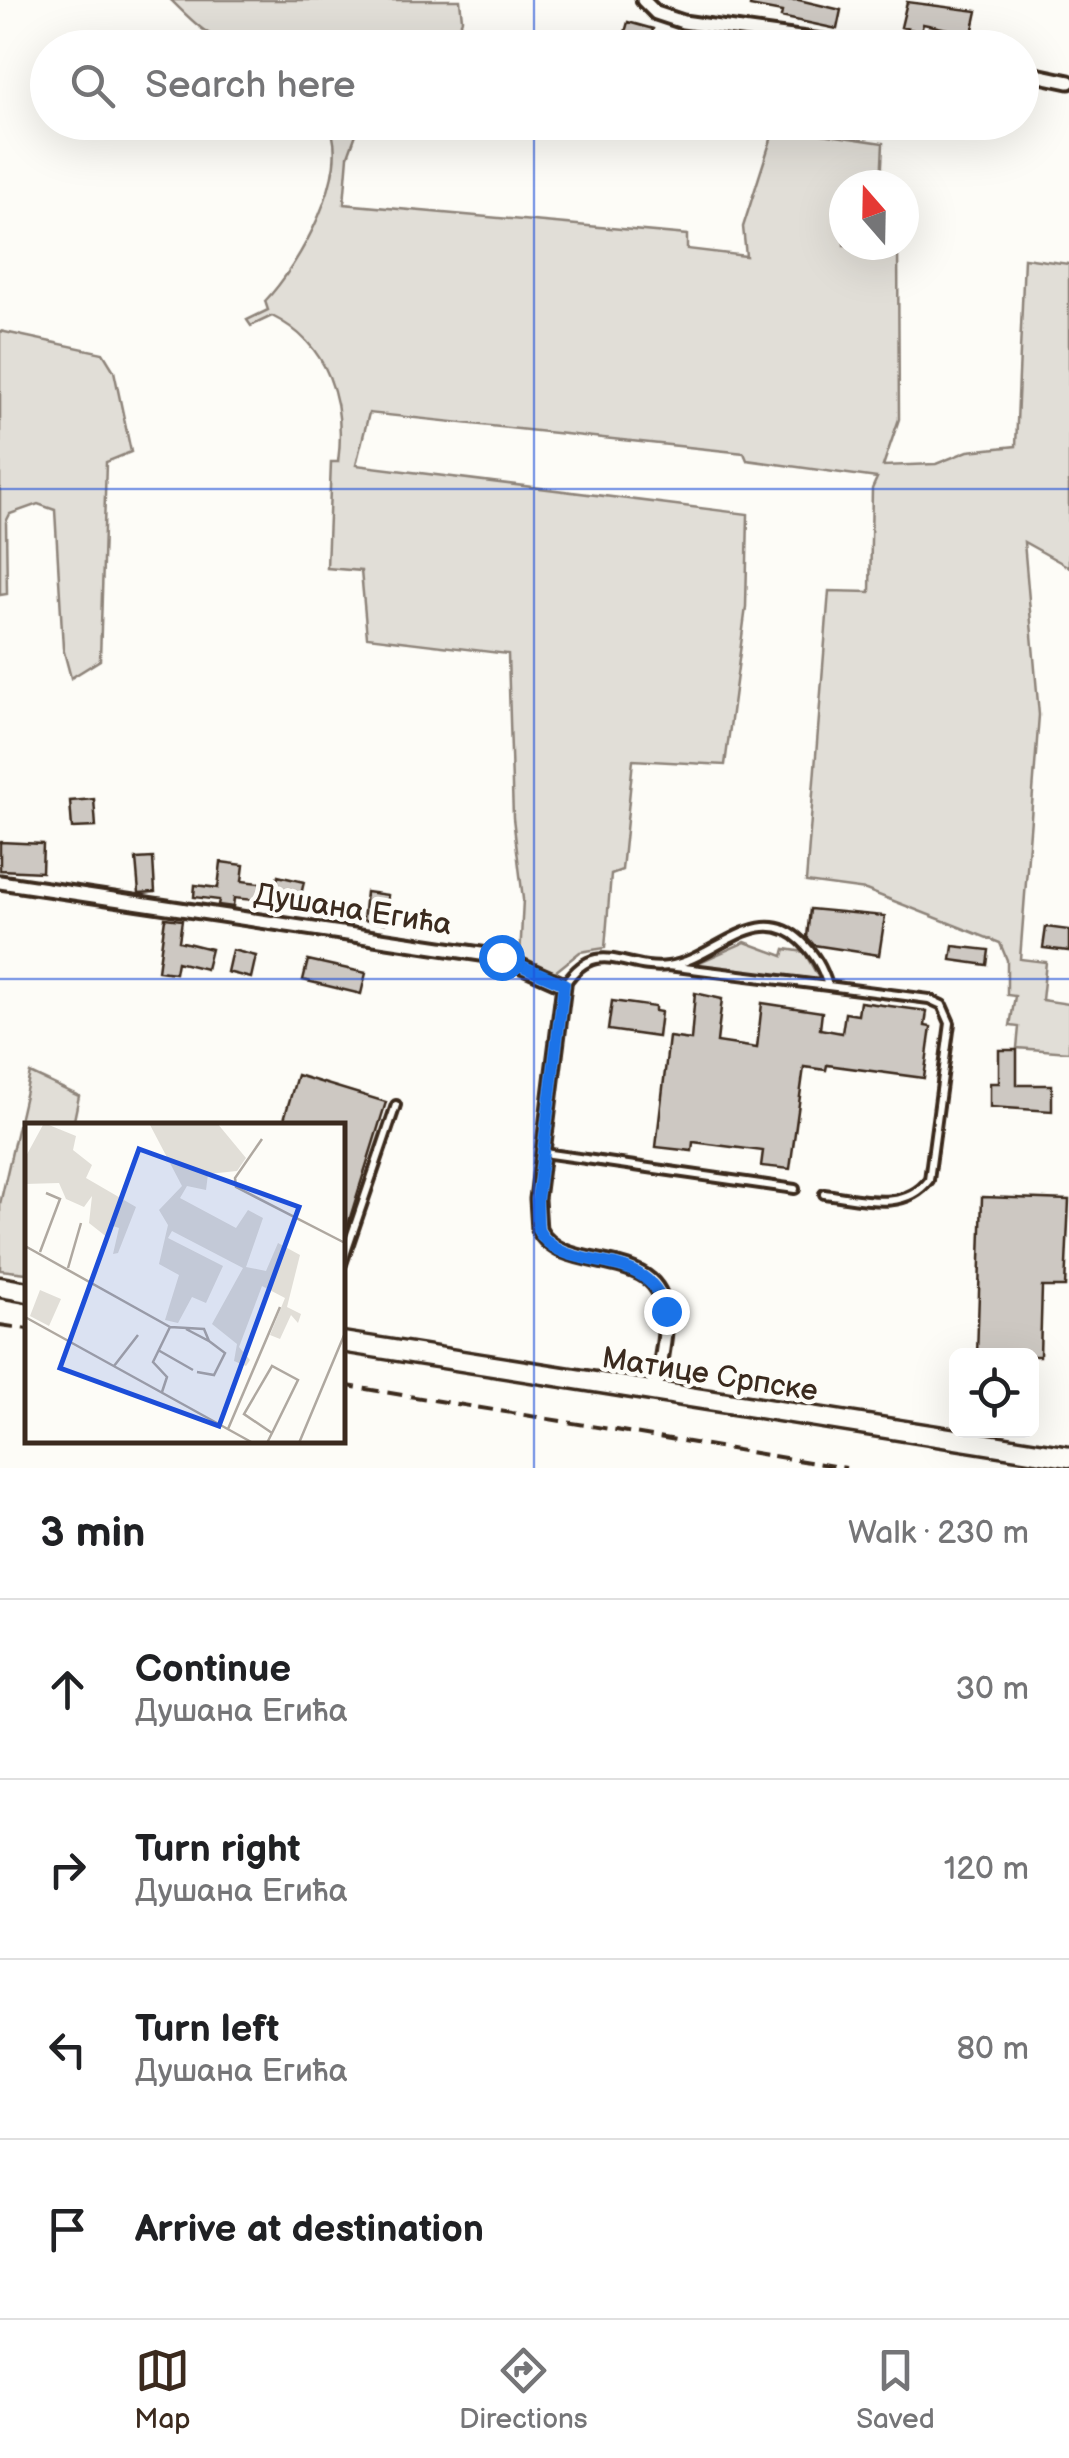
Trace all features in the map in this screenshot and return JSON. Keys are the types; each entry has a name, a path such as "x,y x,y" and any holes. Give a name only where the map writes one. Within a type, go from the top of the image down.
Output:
{"main road":[{"path":"0,1288 25,1292"},
{"name":"Матице Српске","path":"345,1342 1069,1456"}],"street":[{"path":"642,0 656,13 683,22 741,30"},
{"path":"1039,76 1069,82"},
{"name":"Душана Егића","path":"0,882 501,957 564,984"},
{"path":"564,984 536,1217 542,1236 556,1248 639,1272 662,1297 666,1311 656,1392"}],"lane":[{"path":"668,966 768,925 790,931 814,953 828,986"},
{"path":"564,984 578,966 594,958 929,998 946,1010 950,1023 933,1170 923,1188 896,1201 824,1194"},
{"path":"345,1255 396,1106"},
{"path":"542,1153 795,1189"}],"shaded area":[{"path":"171,0 460,0 462,19 459,30 204,30"},
{"path":"333,140 354,140 348,156 344,204 687,235 687,249 746,256 743,227 771,140 883,143 882,170 829,170 829,260 898,260 899,419 883,466 936,464 968,451 1016,446 1024,258 1069,264 1069,567 1024,542 1039,715 1020,959 1046,962 1042,1000 1069,1004 1069,1052 1017,1048 1019,1027 1010,1026 1015,996 1007,995 1007,960 1000,943 866,890 806,882 829,591 870,592 872,489 877,478 747,460 744,453 369,413 356,465 748,514 746,607 725,765 633,760 622,870 611,874 605,948 580,952 555,972 520,959 523,899 513,818 508,654 367,637 361,571 327,568 331,462 338,462 340,440 336,397 329,377 320,359 292,328 272,316 251,326 247,320 268,310 265,301 292,265 319,216 334,165"},
{"path":"0,331 103,353 114,371 131,452 106,462 100,660 71,678 63,648 55,510 38,504 10,514 6,522 7,594 0,595"},
{"path":"745,942 783,956 785,949 804,952 821,982 693,965"},
{"path":"30,1073 79,1096 73,1123 25,1123 25,1273 0,1270 0,1204"}],"building":[{"path":"751,0 799,0 841,10 837,29 781,17 782,12 750,6"},
{"path":"907,2 977,11 973,30 923,24 922,30 901,27"},
{"path":"628,22 653,29 653,30 626,30"},
{"path":"94,799 96,827 72,828 70,801"},
{"path":"0,842 43,844 42,872 0,870"},
{"path":"153,858 155,892 139,893 136,859"},
{"path":"221,862 244,865 242,881 276,885 278,876 304,882 299,903 264,894 263,901 234,898 233,907 218,905 219,900 194,897 195,885 218,888"},
{"path":"366,892 388,895 385,923 363,920"},
{"path":"810,909 885,916 879,955 814,945 807,937"},
{"path":"165,918 182,920 179,941 211,949 206,969 177,962 175,973 158,971"},
{"path":"1046,927 1069,930 1069,951 1043,948"},
{"path":"953,946 989,950 987,965 951,960"},
{"path":"232,950 256,956 251,978 227,972"},
{"path":"308,960 366,973 361,994 303,980"},
{"path":"695,993 722,999 717,1042 757,1048 762,1003 822,1012 820,1029 842,1033 845,1013 858,1015 860,1002 927,1011 925,1026 931,1027 924,1078 827,1065 826,1070 804,1067 790,1169 761,1166 763,1151 693,1142 692,1151 656,1147 669,1037 691,1040"},
{"path":"612,1001 655,1007 655,1011 661,1012 658,1037 608,1030"},
{"path":"999,1050 1017,1050 1017,1085 1052,1085 1052,1111 990,1107 990,1083 999,1083"},
{"path":"297,1075 386,1102 345,1234 345,1123 283,1123"},
{"path":"982,1197 1069,1200 1065,1287 1042,1287 1040,1356 1039,1348 977,1348"}],"railway":[{"path":"0,1325 25,1329"},
{"path":"345,1385 846,1468"}],"route":[{"path":"501,957 564,984 537,1200 538,1230 556,1248 639,1272 656,1287 666,1311"}]}
